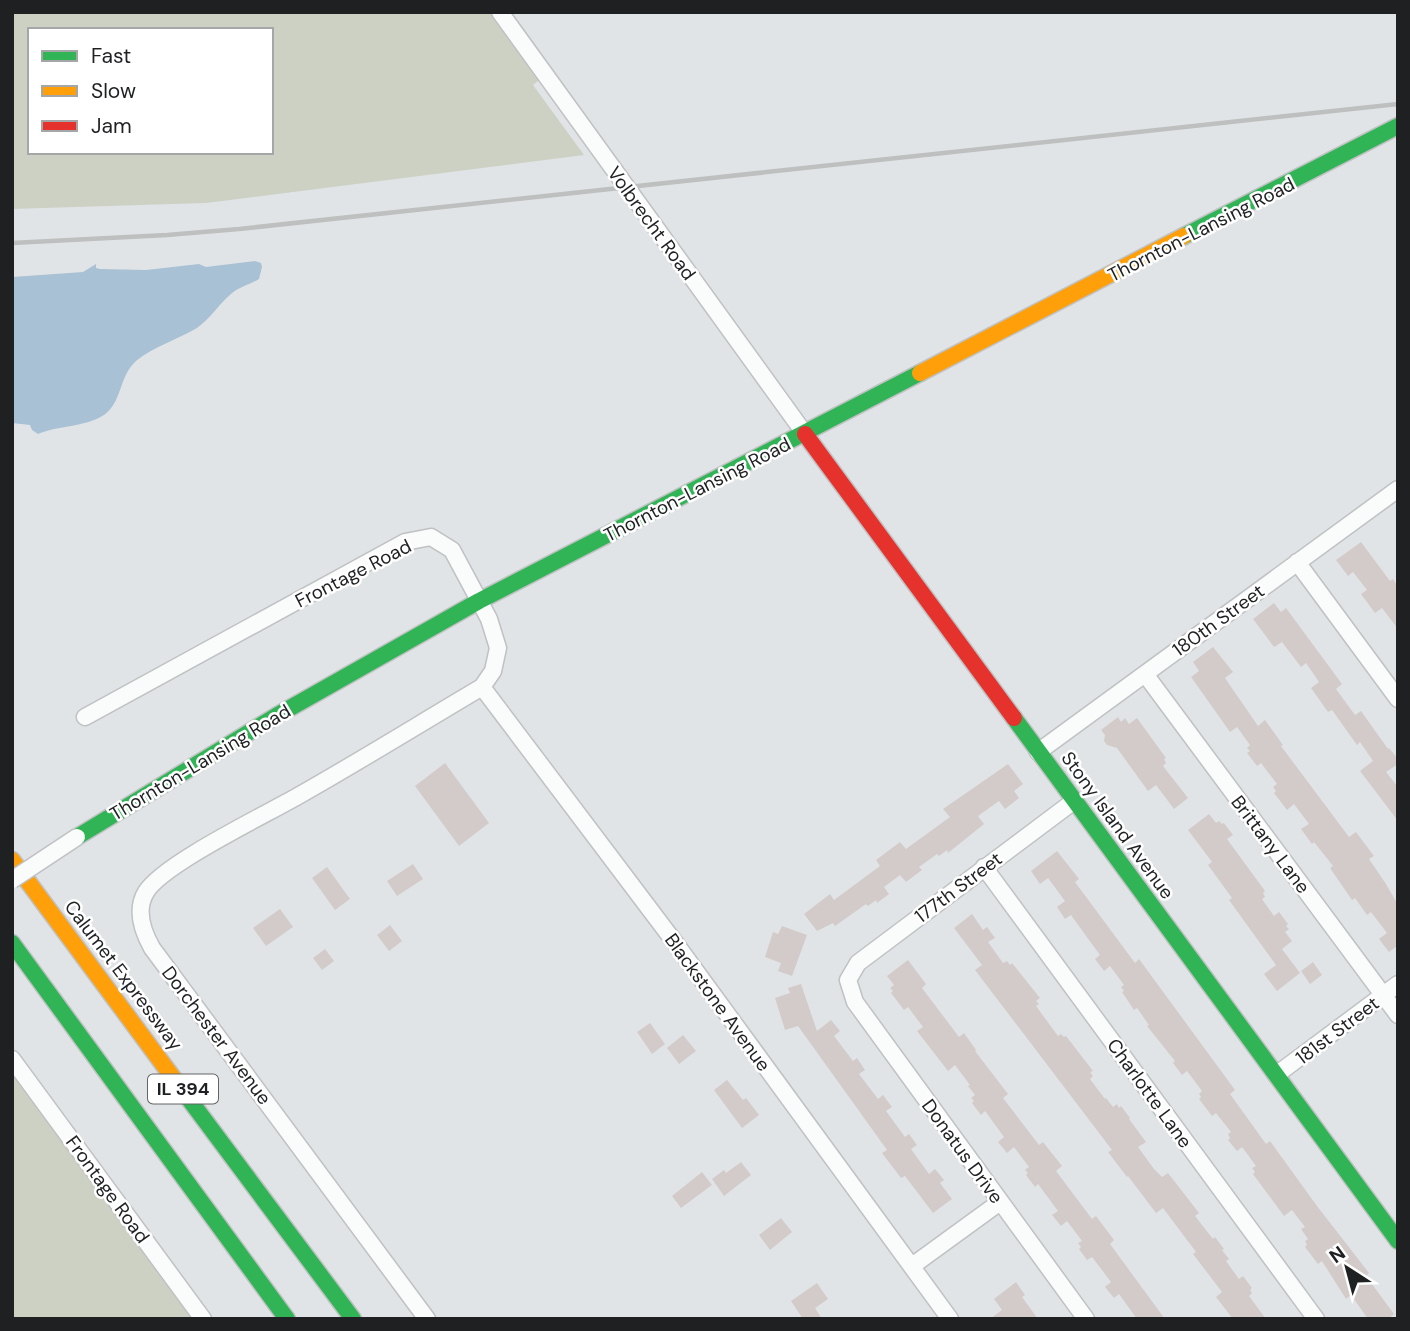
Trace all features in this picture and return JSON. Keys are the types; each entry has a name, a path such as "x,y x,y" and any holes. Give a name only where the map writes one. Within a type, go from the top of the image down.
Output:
{"main road":[{"name":"Thornton-Lansing Road","path":"77,837 177,774 479,601 1398,126"},
{"name":"Stony Island Avenue","path":"804,434 1398,1241"},
{"name":"Calumet Expressway","path":"12,860 353,1319"},
{"name":"IL 394","path":"12,943 287,1319"}],"street":[{"name":"Volbrecht Road","path":"499,12 804,434"},
{"name":"180th Street","path":"1038,752 1398,489"},
{"name":"Frontage Road","path":"85,717 405,542 431,537 452,550 489,619 498,648 493,671 482,687"},
{"path":"1297,562 1398,699"},
{"name":"Brittany Lane","path":"1145,674 1398,1015"},
{"name":"Dorchester Avenue","path":"427,1319 152,948 142,926 141,914 145,893 160,877 184,860 302,794 482,687"},
{"name":"Blackstone Avenue","path":"482,687 676,944 950,1319"},
{"name":"177th Street","path":"848,980 858,962 1074,801"},
{"name":"Thornton-Lansing Road","path":"12,880 77,837"},
{"name":"Charlotte Lane","path":"984,867 1316,1319"},
{"name":"Donatus Drive","path":"848,980 855,1002 1086,1319"},
{"name":"181st Street","path":"1276,1075 1398,984"},
{"name":"Frontage Road","path":"12,1059 203,1319"},
{"path":"912,1266 1000,1202"}],"shaded area":[{"path":"12,12 505,12 549,72 533,85 584,155 206,203 12,209"},
{"path":"12,1072 193,1319 12,1319"}],"water":[{"path":"255,261 261,263 262,267 259,279 234,291 197,328 150,351 136,361 126,374 114,404 104,415 88,422 38,434 30,425 12,423 12,277 83,272 96,264 96,268 100,269 146,270"}],"building":[{"path":"1361,542 1390,581 1393,579 1398,587 1398,629 1382,608 1375,613 1361,594 1367,590 1353,572 1348,576 1336,560"},
{"path":"1274,603 1281,612 1286,608 1342,684 1336,689 1355,715 1361,711 1398,759 1398,764 1386,772 1398,787 1398,821 1360,771 1373,761 1360,742 1357,745 1332,710 1328,712 1311,688 1319,682 1306,663 1301,667 1282,642 1274,647 1253,619"},
{"path":"1213,647 1233,672 1225,678 1258,726 1265,720 1283,745 1281,746 1349,837 1356,832 1374,856 1369,859 1398,905 1398,948 1397,946 1389,952 1379,939 1387,933 1371,912 1367,915 1355,898 1352,900 1330,868 1333,866 1301,829 1309,824 1294,804 1287,810 1274,793 1276,791 1273,787 1277,784 1261,763 1257,766 1247,753 1250,751 1247,748 1250,745 1237,727 1230,732 1191,677 1199,671 1193,662"},
{"path":"1118,717 1121,722 1125,718 1129,724 1137,718 1166,758 1163,766 1188,798 1174,809 1156,785 1148,791 1117,748 1104,741 1105,735 1101,730"},
{"path":"445,763 489,823 459,846 415,786"},
{"path":"1008,764 1023,784 1014,791 1019,798 1005,809 999,801 978,816 984,824 948,853 947,850 939,856 937,854 919,867 922,870 906,882 900,875 884,887 889,894 877,903 876,900 868,906 866,904 835,926 833,923 817,931 804,914 830,894 834,900 880,866 876,860 900,842 906,849 950,817 943,809"},
{"path":"1209,814 1216,823 1224,823 1233,835 1227,839 1265,891 1265,897 1262,899 1274,916 1279,912 1288,924 1286,926 1289,929 1285,932 1292,941 1282,949 1300,973 1277,991 1264,974 1276,965 1229,900 1232,898 1208,865 1212,862 1188,830"},
{"path":"1057,851 1079,879 1075,882 1135,963 1139,959 1235,1090 1230,1094 1266,1144 1270,1141 1369,1273 1366,1276 1394,1314 1388,1319 1368,1319 1351,1295 1346,1299 1322,1261 1318,1264 1305,1247 1305,1241 1308,1239 1301,1229 1305,1227 1292,1210 1284,1216 1253,1174 1255,1172 1252,1168 1256,1166 1242,1147 1237,1151 1228,1140 1228,1134 1231,1132 1216,1113 1212,1116 1199,1099 1202,1091 1187,1071 1182,1075 1137,1008 1134,1010 1122,992 1124,991 1121,987 1124,985 1110,966 1104,971 1095,959 1100,955 1071,915 1065,919 1057,907 1065,901 1048,878 1040,884 1031,871"},
{"path":"413,864 423,879 397,896 387,881"},
{"path":"327,867 350,899 335,910 312,878"},
{"path":"280,909 293,927 266,946 253,928"},
{"path":"972,914 983,930 987,927 995,938 988,942 1003,963 1012,963 1040,998 1036,1001 1039,1004 1036,1006 1058,1036 1066,1036 1093,1071 1090,1072 1093,1076 1090,1079 1105,1099 1113,1107 1117,1104 1119,1108 1121,1106 1130,1118 1146,1142 1138,1147 1154,1169 1162,1177 1168,1173 1199,1213 1195,1216 1224,1249 1222,1250 1229,1259 1226,1261 1239,1279 1243,1276 1252,1288 1249,1296 1266,1319 1233,1319 1216,1297 1222,1292 1193,1254 1196,1252 1163,1208 1156,1213 1127,1177 1108,1152 1112,1150 975,970 982,965 954,928"},
{"path":"390,925 402,941 389,951 377,935"},
{"path":"782,926 807,935 792,976 778,971 781,963 765,957 773,932 778,934"},
{"path":"325,949 334,961 322,970 313,958"},
{"path":"908,960 926,984 922,988 959,1037 964,1033 1008,1094 1003,1098 1039,1145 1043,1142 1062,1166 1056,1171 1092,1219 1096,1216 1114,1240 1110,1244 1165,1319 1137,1319 1119,1294 1114,1298 1105,1287 1111,1282 1092,1257 1087,1260 1079,1249 1081,1247 1078,1243 1082,1241 1067,1221 1061,1226 1052,1215 1058,1211 1038,1184 1035,1187 1026,1175 1028,1173 1025,1170 1029,1167 1014,1147 1007,1153 998,1142 1004,1137 985,1111 981,1115 972,1103 974,1101 971,1098 975,1095 968,1086 970,1085 955,1065 948,1071 917,1031 923,1027 908,1007 904,1010 891,993 893,991 890,988 894,985 887,976"},
{"path":"1313,962 1322,975 1310,984 1301,971"},
{"path":"801,984 817,1031 831,1020 840,1031 834,1036 853,1061 857,1058 865,1070 859,1074 878,1099 883,1095 892,1107 886,1111 905,1137 909,1134 917,1145 911,1149 929,1174 935,1169 944,1180 940,1183 952,1199 933,1213 905,1176 901,1178 882,1153 887,1150 798,1026 785,1030 775,998 790,993 788,988"},
{"path":"650,1023 665,1044 652,1054 637,1032"},
{"path":"683,1035 696,1051 679,1064 667,1048"},
{"path":"727,1080 759,1115 742,1128 714,1090"},
{"path":"741,1162 751,1175 724,1196 712,1179"},
{"path":"702,1172 712,1185 681,1208 672,1196"},
{"path":"781,1218 792,1232 770,1250 759,1235"},
{"path":"1016,1282 1025,1295 1022,1297 1038,1319 990,1319 1002,1310 994,1299"},
{"path":"817,1283 828,1299 815,1308 822,1319 803,1319 791,1301"}],"railway":[{"path":"12,243 239,229 1398,104"}],"traffic: fast":[{"path":"1184,236 1398,126"},
{"path":"77,837 276,716 479,601 920,373"},
{"path":"1014,718 1398,1241"},
{"path":"12,943 287,1319"},
{"path":"174,1079 353,1319"}],"traffic: slow":[{"path":"920,373 1184,236"},
{"path":"12,860 174,1079"}],"traffic: jam":[{"path":"805,434 1014,718"}]}
